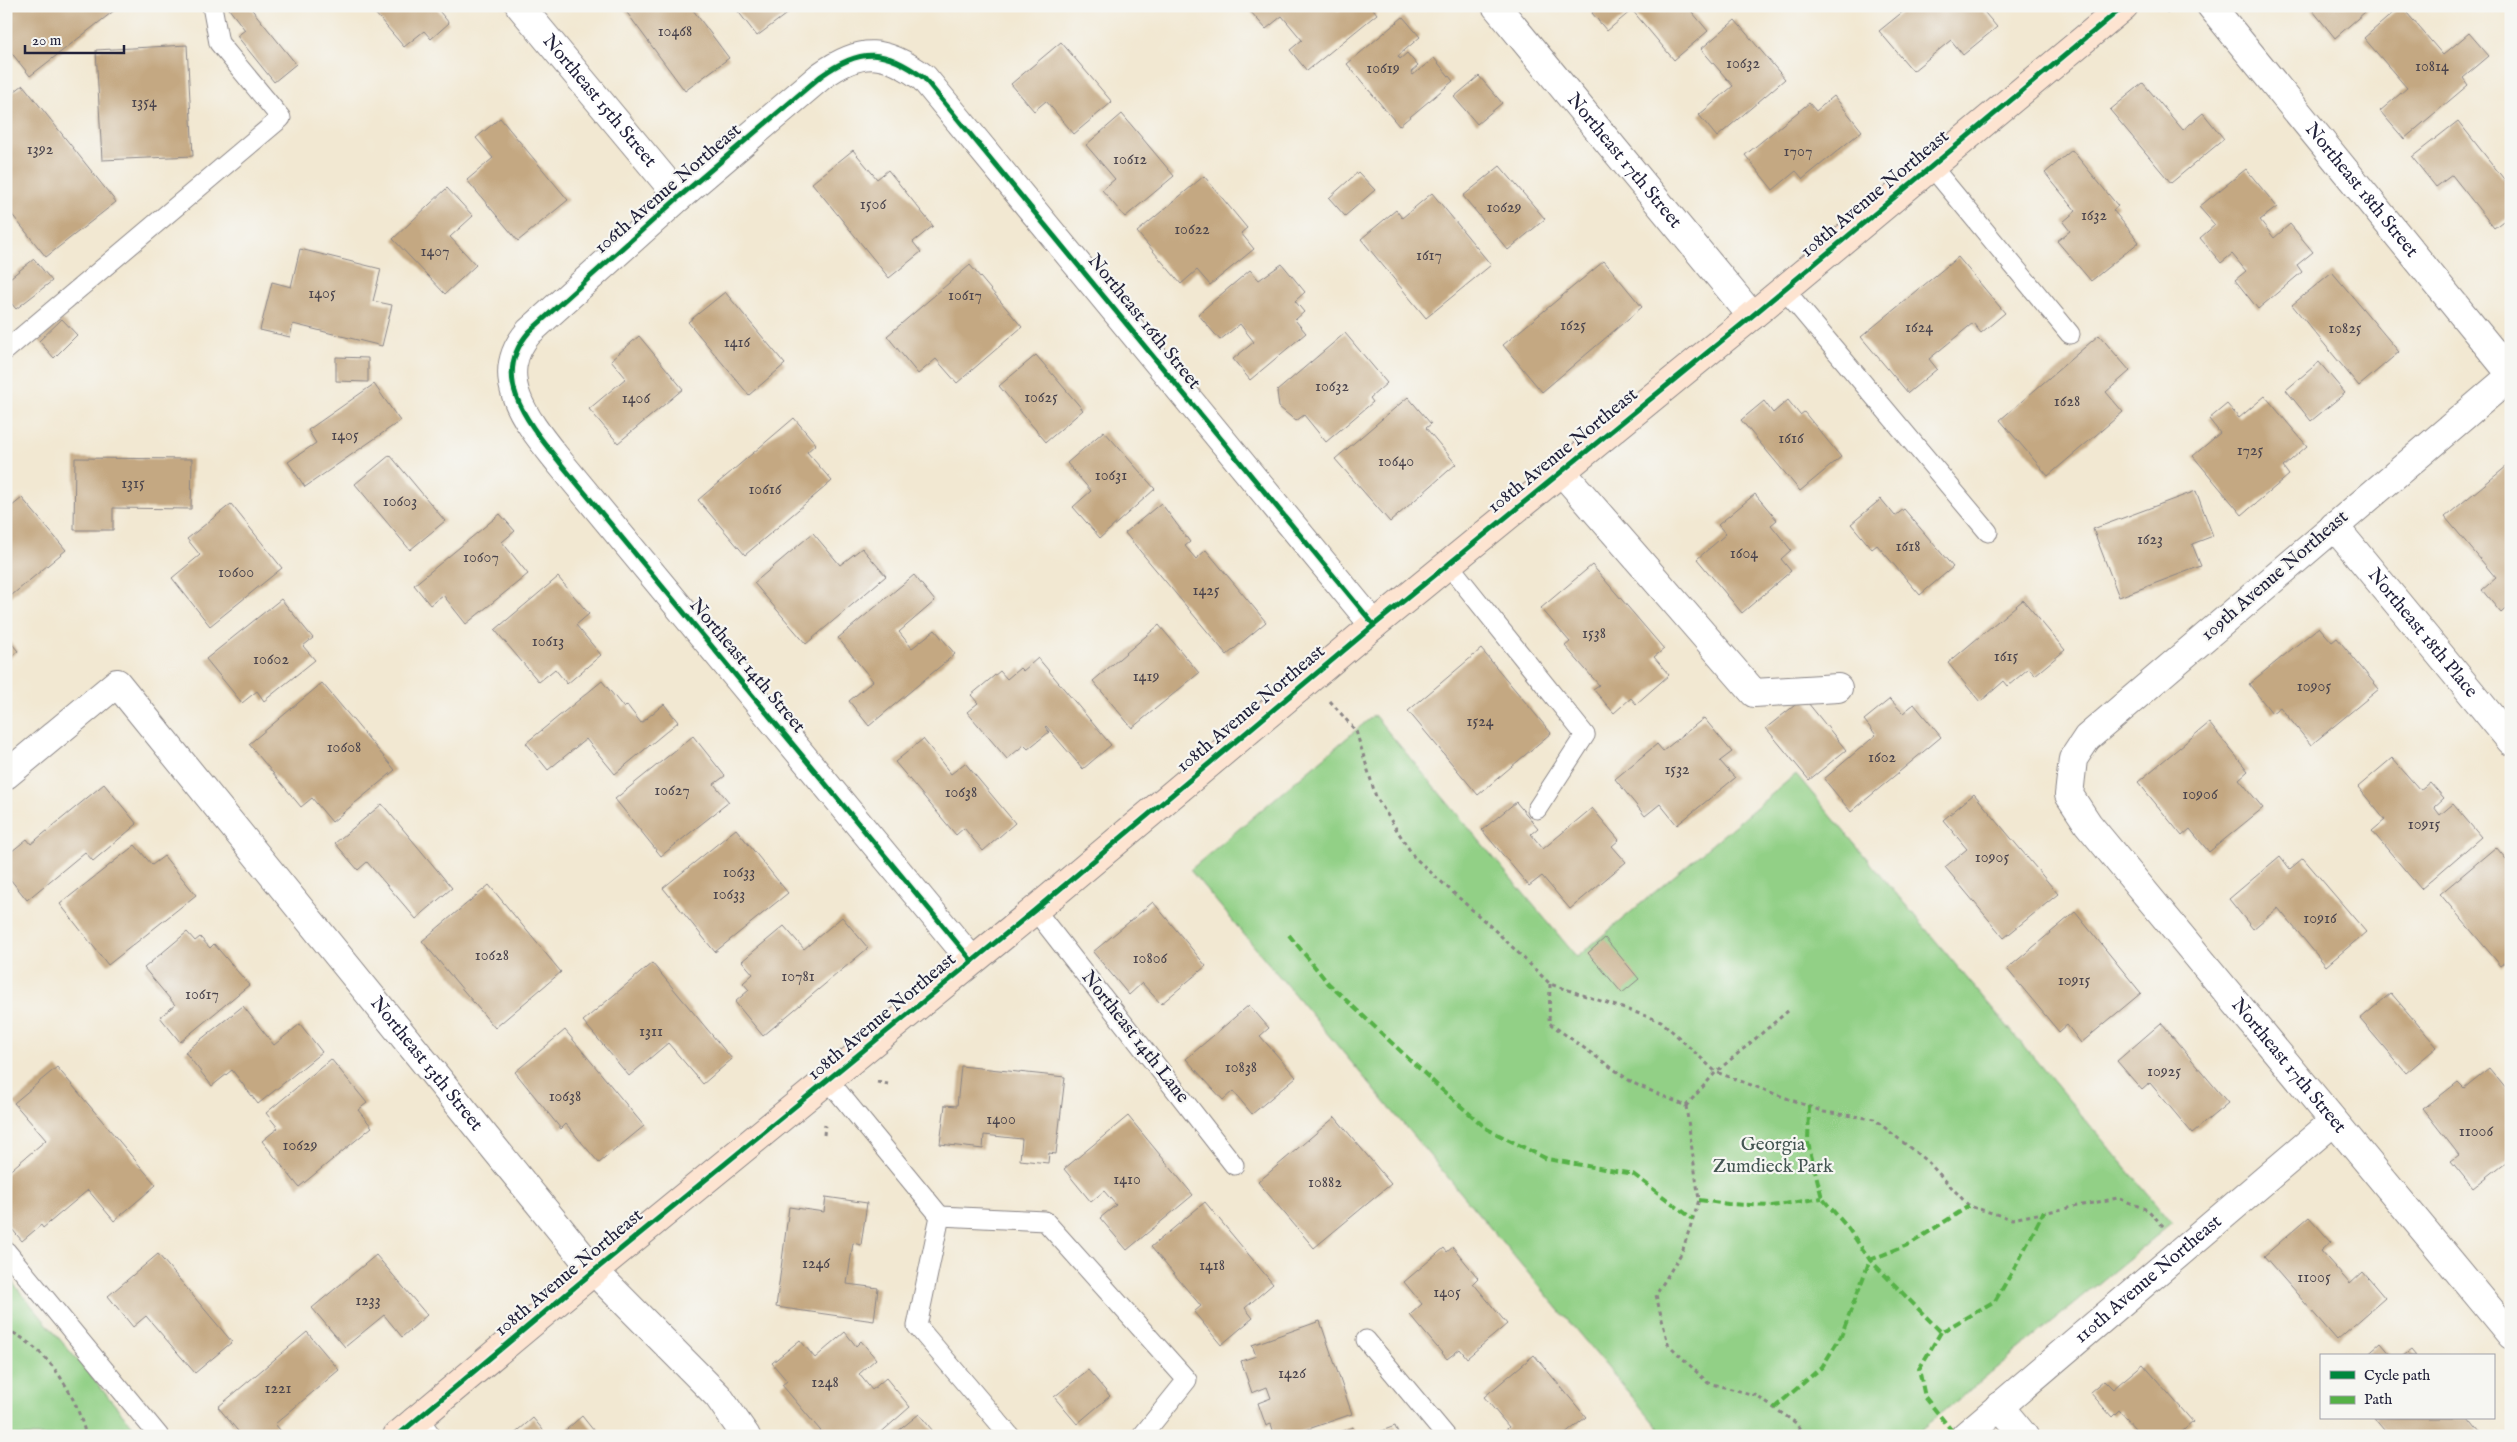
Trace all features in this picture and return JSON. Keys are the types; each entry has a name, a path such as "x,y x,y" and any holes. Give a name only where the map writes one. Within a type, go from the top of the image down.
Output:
{"main road":[{"name":"108th Avenue Northeast","path":"413,1431 594,1271 1035,910 1374,625 1752,316 2124,6"}],"street":[{"name":"Northeast 15th Street","path":"520,6 680,197"},
{"name":"Northeast 17th Street","path":"1496,6 1752,316"},
{"name":"Northeast 18th Street","path":"2211,6 2511,375"},
{"name":"106th Avenue Northeast","path":"512,382 518,345 529,332 680,197 821,76 840,62 861,56 879,55"},
{"name":"Northeast 16th Street","path":"879,55 904,62 924,78 1374,625"},
{"name":"109th Avenue Northeast","path":"2069,795 2074,760 2087,738 2511,375"},
{"name":"Northeast 14th Street","path":"512,382 518,401 531,425 561,464 972,962"},
{"path":"1562,472 1754,694 1838,688"},
{"name":"Northeast 18th Place","path":"2334,526 2511,741"},
{"name":"Northeast 13th Street","path":"6,775 117,683 594,1271 718,1396 746,1436"},
{"name":"Northeast 17th Street","path":"2069,795 2088,824 2511,1335"},
{"name":"110th Avenue Northeast","path":"1965,1436 2334,1122"},
{"path":"1999,1406 2024,1436"}],"lane":[{"path":"6,350 281,118 219,43 212,6"},
{"path":"1932,167 2070,334"},
{"path":"1784,289 1988,532"},
{"path":"1448,564 1586,735 1537,809"},
{"name":"Northeast 14th Lane","path":"1035,910 1234,1165"},
{"path":"829,1080 940,1216 1045,1221 1187,1380 1142,1436"},
{"path":"940,1216 917,1326 1010,1436"},
{"path":"6,1251 159,1436"},
{"path":"1366,1340 1446,1436"}],"path":[{"path":"2168,7 2168,13"},
{"path":"1327,697 1356,731 1376,797 1414,857 1500,935 1550,984 1661,1021 1716,1072 1824,1112 1874,1119 1930,1163 1969,1206 2012,1218 2118,1198 2148,1210 2183,1250"},
{"path":"1550,984 1549,1023 1633,1083 1686,1106"},
{"path":"1788,1012 1716,1072 1686,1106 1699,1200 1682,1252 1656,1296 1668,1344 1708,1383 1756,1395 1796,1423 1804,1436"},
{"path":"877,1082 888,1084"},
{"path":"824,1135 825,1125"},
{"path":"6,1330 24,1338 46,1358 68,1388 86,1436"}],"green space":[{"name":"Georgia Zumdieck Park","path":"1374,715 1577,957 1796,774 2172,1223 1914,1436 1665,1436 1190,870"},
{"path":"6,1275 141,1436 6,1436"}],"building":[{"path":"6,6 120,6 30,76 6,46"},
{"path":"232,6 249,6 296,64 274,82 237,36 245,30 229,9"},
{"path":"369,6 435,6 449,23 431,39 424,31 404,47"},
{"path":"622,6 690,6 729,58 685,91"},
{"path":"734,6 797,6 757,36"},
{"path":"1256,6 1334,6 1338,11 1344,6 1371,6 1377,14 1307,71 1290,50 1302,40 1282,16 1266,29 1250,11"},
{"path":"1599,6 1687,6 1708,31 1674,60 1632,10 1607,31 1592,13"},
{"path":"1910,6 1979,6 1997,27 1963,55 1951,40 1913,71 1879,31"},
{"path":"2309,6 2372,6 2335,38"},
{"path":"2401,6 2443,55 2469,33 2489,56 2463,78 2468,85 2404,139 2380,111 2407,88 2364,38"},
{"path":"1403,17 1420,37 1398,56 1400,59 1407,53 1418,66 1411,72 1413,75 1434,58 1453,81 1399,126 1347,64"},
{"path":"1735,20 1785,79 1717,137 1699,115 1733,86 1701,49"},
{"path":"1061,42 1112,102 1074,134 1046,101 1034,111 1011,84"},
{"path":"187,45 193,156 102,160 96,50"},
{"path":"1479,76 1502,103 1477,124 1454,97"},
{"path":"2143,83 2183,130 2203,113 2224,139 2171,183 2110,110"},
{"path":"23,85 116,202 46,257 6,207 6,98"},
{"path":"1834,96 1862,131 1803,179 1796,171 1773,190 1745,155 1809,103 1816,111"},
{"path":"1122,114 1174,176 1125,217 1102,190 1115,179 1086,145"},
{"path":"500,118 568,200 518,241 467,180 493,158 476,138"},
{"path":"2458,121 2511,188 2511,215 2494,228 2452,175 2436,187 2412,157"},
{"path":"853,150 877,179 888,170 933,226 913,242 921,252 889,278 812,183"},
{"path":"2072,150 2118,206 2113,210 2139,242 2091,281 2057,241 2070,231 2063,222 2076,211 2045,173"},
{"path":"1500,166 1545,219 1508,250 1463,196"},
{"path":"2246,169 2277,207 2260,220 2274,238 2290,224 2313,252 2297,265 2302,272 2258,309 2235,280 2246,271 2232,254 2221,263 2200,238 2215,225 2199,207"},
{"path":"1358,172 1375,190 1345,216 1329,198"},
{"path":"1204,176 1247,228 1241,233 1254,249 1210,285 1197,270 1181,284 1137,232"},
{"path":"447,188 473,216 450,237 476,265 445,294 393,239"},
{"path":"1432,193 1491,265 1426,318 1361,239 1396,210 1402,218"},
{"path":"300,249 381,269 373,301 392,305 382,346 293,324 290,337 260,330 272,282 291,287"},
{"path":"1958,257 2005,313 1981,333 1973,323 1929,359 1937,369 1908,393 1861,337"},
{"path":"34,259 52,281 16,309 6,297 6,281"},
{"path":"1604,261 1642,307 1542,392 1503,345"},
{"path":"1282,264 1305,292 1295,301 1304,312 1295,320 1306,333 1250,380 1233,359 1254,342 1240,324 1220,340 1198,314 1250,270 1259,280"},
{"path":"970,265 1022,327 957,383 936,359 918,374 887,336"},
{"path":"2332,272 2399,352 2359,386 2292,305"},
{"path":"725,292 785,364 749,395 688,322"},
{"path":"62,319 77,335 54,358 39,341"},
{"path":"1345,333 1387,383 1370,398 1373,402 1326,442 1304,415 1296,421 1279,407 1277,391"},
{"path":"2099,335 2130,371 2106,392 2123,412 2048,476 2000,420"},
{"path":"639,336 683,389 618,443 589,409 626,378 611,360"},
{"path":"1036,355 1083,410 1046,442 999,386"},
{"path":"336,357 368,358 368,382 336,381"},
{"path":"2319,362 2345,393 2311,421 2286,390"},
{"path":"374,384 400,421 305,487 288,462 316,443 308,430"},
{"path":"2265,396 2307,446 2283,467 2289,475 2242,515 2193,456 2220,433 2209,419 2227,404 2239,418"},
{"path":"1408,397 1431,424 1426,428 1456,464 1390,522 1335,459"},
{"path":"1788,400 1800,415 1804,412 1841,457 1800,491 1741,420 1764,401 1773,413"},
{"path":"794,418 816,444 807,452 832,481 745,555 698,500"},
{"path":"1104,431 1155,489 1100,538 1073,507 1091,491 1067,463"},
{"path":"390,455 445,521 410,550 355,484"},
{"path":"75,458 192,459 191,509 113,508 113,530 74,530"},
{"path":"2507,466 2511,470 2511,604 2501,613 2482,590 2496,578 2445,517"},
{"path":"2196,491 2213,536 2192,544 2201,566 2119,597 2093,529"},
{"path":"1755,494 1777,520 1771,525 1791,550 1781,559 1791,571 1742,613 1697,559 1726,534 1718,525"},
{"path":"22,498 66,550 6,600 6,511"},
{"path":"1881,499 1895,516 1904,509 1953,567 1920,595 1877,545 1872,549 1851,524"},
{"path":"1161,503 1190,542 1185,546 1196,559 1206,550 1266,622 1227,655 1125,533"},
{"path":"231,504 282,568 210,626 172,578 200,555 187,539"},
{"path":"500,514 515,531 502,542 528,574 466,624 443,595 430,605 414,585"},
{"path":"813,533 840,565 862,548 886,576 806,644 754,583"},
{"path":"1592,565 1664,649 1654,657 1669,675 1636,704 1631,698 1614,713 1593,689 1599,685 1565,646 1570,642 1541,608"},
{"path":"914,575 935,601 899,632 912,648 935,630 955,654 869,726 849,701 873,681 838,638"},
{"path":"558,577 589,614 576,625 601,655 567,684 555,669 539,682 495,630"},
{"path":"281,599 313,638 303,646 315,660 264,701 257,691 242,703 206,659"},
{"path":"2023,600 2065,650 2035,675 2029,668 2008,686 2004,681 1980,702 1948,663"},
{"path":"1159,625 1199,673 1132,728 1093,681"},
{"path":"2319,627 2332,642 2337,638 2379,689 2311,745 2280,707 2272,713 2249,684"},
{"path":"6,637 18,651 6,661"},
{"path":"1481,649 1551,733 1478,795 1408,711"},
{"path":"1038,658 1111,745 1083,769 1046,726 1049,732 1028,749 1024,745 1007,759 967,712 978,703 971,695 1000,671 1007,679 1020,668 1023,671"},
{"path":"602,681 624,708 627,705 641,723 664,704 678,722 615,774 586,739 548,770 526,743"},
{"path":"322,683 395,770 332,822 312,798 301,807 249,744"},
{"path":"1804,698 1846,750 1809,780 1766,728"},
{"path":"1890,699 1903,713 1914,704 1941,737 1851,812 1824,779 1876,735 1864,720"},
{"path":"1704,718 1732,752 1720,761 1735,778 1677,825 1660,804 1645,816 1615,779 1657,744 1663,751"},
{"path":"2209,723 2248,771 2239,779 2263,808 2209,852 2190,829 2182,836 2138,782"},
{"path":"693,736 725,776 714,784 729,802 661,856 615,799"},
{"path":"923,739 951,774 965,763 1015,823 983,851 964,828 956,835 895,762"},
{"path":"2392,758 2420,790 2430,782 2444,798 2434,807 2440,815 2453,804 2481,837 2421,889 2372,831 2385,820 2358,787"},
{"path":"104,784 137,824 93,861 85,852 27,900 6,874 6,856 27,839 31,844"},
{"path":"1974,794 2058,894 2004,938 1945,867 1967,849 1943,820"},
{"path":"1516,802 1538,828 1531,834 1543,849 1592,808 1619,840 1612,846 1626,862 1570,909 1542,876 1529,886 1482,830"},
{"path":"382,804 452,888 416,919 367,862 358,870 335,843"},
{"path":"736,829 788,893 715,952 663,888"},
{"path":"135,845 152,865 164,856 196,895 108,965 60,904"},
{"path":"2496,847 2511,865 2511,958 2501,966 2440,894"},
{"path":"2280,856 2290,869 2303,858 2366,932 2326,966 2278,908 2253,929 2229,899"},
{"path":"489,885 561,972 495,1028 422,941"},
{"path":"1153,902 1206,966 1161,1004 1142,983 1129,995 1093,952"},
{"path":"2075,912 2141,993 2081,1043 2067,1025 2059,1032 2007,969"},
{"path":"842,917 868,948 763,1036 735,1002 749,990 743,983 753,974 742,961 784,926 804,949"},
{"path":"187,932 195,941 200,937 210,948 214,944 249,985 180,1042 160,1017 175,1005 144,968"},
{"path":"1605,938 1639,979 1622,993 1588,953"},
{"path":"652,963 732,1059 703,1084 668,1043 629,1076 583,1021"},
{"path":"2391,993 2437,1047 2406,1073 2360,1019"},
{"path":"1249,1005 1269,1028 1260,1036 1296,1077 1252,1114 1233,1091 1223,1100 1186,1059"},
{"path":"243,1006 274,1045 300,1024 322,1052 258,1104 232,1070 212,1086 185,1052"},
{"path":"2161,1023 2228,1103 2192,1133 2150,1083 2142,1090 2117,1061"},
{"path":"565,1030 644,1126 599,1163 566,1124 561,1129 515,1072"},
{"path":"331,1059 367,1103 358,1110 372,1127 299,1187 262,1141 278,1128 266,1113"},
{"path":"961,1066 1065,1077 1056,1154 1049,1153 1048,1163 1020,1160 1022,1139 984,1135 983,1149 940,1144 945,1105 957,1106"},
{"path":"57,1067 156,1185 114,1221 88,1190 43,1228 41,1225 22,1241 6,1222 6,1174 46,1140 14,1103"},
{"path":"2489,1068 2511,1095 2511,1158 2473,1188 2451,1161 2459,1155 2423,1109 2458,1082 2464,1088"},
{"path":"1128,1116 1193,1195 1127,1250 1100,1218 1116,1205 1104,1191 1091,1202 1064,1169"},
{"path":"1335,1117 1391,1184 1314,1248 1258,1182"},
{"path":"826,1197 867,1203 861,1245 853,1243 847,1284 878,1288 874,1321 776,1307 789,1207 824,1212"},
{"path":"1205,1202 1273,1284 1245,1308 1253,1318 1221,1345 1194,1312 1201,1306 1151,1247"},
{"path":"2309,1217 2331,1242 2321,1251 2350,1284 2363,1272 2385,1298 2337,1340 2264,1256"},
{"path":"1453,1247 1478,1278 1473,1283 1507,1324 1467,1358 1460,1349 1447,1359 1410,1315 1422,1304 1404,1282 1444,1248 1447,1252"},
{"path":"158,1254 232,1342 195,1373 146,1316 133,1327 108,1296"},
{"path":"376,1255 427,1315 402,1337 384,1315 345,1347 312,1308"},
{"path":"1320,1321 1352,1414 1288,1436 1283,1436 1281,1430 1274,1433 1271,1424 1266,1426 1258,1403 1271,1398 1267,1387 1252,1393 1241,1361 1256,1356 1252,1345"},
{"path":"307,1332 339,1370 275,1424 285,1436 242,1436 218,1407"},
{"path":"845,1332 856,1346 861,1341 876,1359 859,1374 872,1390 886,1378 910,1407 877,1436 825,1436 782,1385 787,1381 772,1363 800,1340 815,1358"},
{"path":"2380,1343 2389,1354 2367,1354"},
{"path":"2411,1350 2414,1354 2406,1354"},
{"path":"1534,1355 1586,1417 1563,1436 1499,1436 1509,1427 1484,1397"},
{"path":"2143,1364 2193,1422 2177,1436 2142,1436 2119,1410 2112,1417 2090,1392 2104,1380 2113,1389"},
{"path":"1088,1370 1110,1396 1077,1424 1054,1397"},
{"path":"919,1414 937,1436 892,1436"},
{"path":"582,1416 598,1436 559,1436"},
{"path":"533,1418 548,1436 512,1436"},
{"path":"2376,1420 2470,1420 2480,1433 2477,1436 2389,1436"},
{"path":"1395,1426 1399,1436 1368,1436"},
{"path":"1353,1427 1356,1436 1328,1436"}],"marked path":[{"path":"1289,935 1328,983 1441,1089 1487,1129 1547,1159 1633,1174 1693,1219"},
{"path":"1809,1106 1808,1143 1822,1198 1848,1228 1870,1260 1941,1332 1995,1301 2017,1264 2044,1211"},
{"path":"1699,1200 1728,1204 1772,1206 1822,1198"},
{"path":"1774,1408 1822,1367 1841,1336 1870,1260 1910,1244 1969,1206"},
{"path":"1941,1332 1919,1369 1925,1397 1956,1436"}],"cycle path":[{"path":"397,1436 594,1271 1035,910 1374,625 1752,316 2124,6"},
{"path":"972,961 549,449 527,418 518,401 513,384 512,367 517,350 529,332 679,197 821,76 848,60 873,55 897,61 924,78 1374,625"}]}
